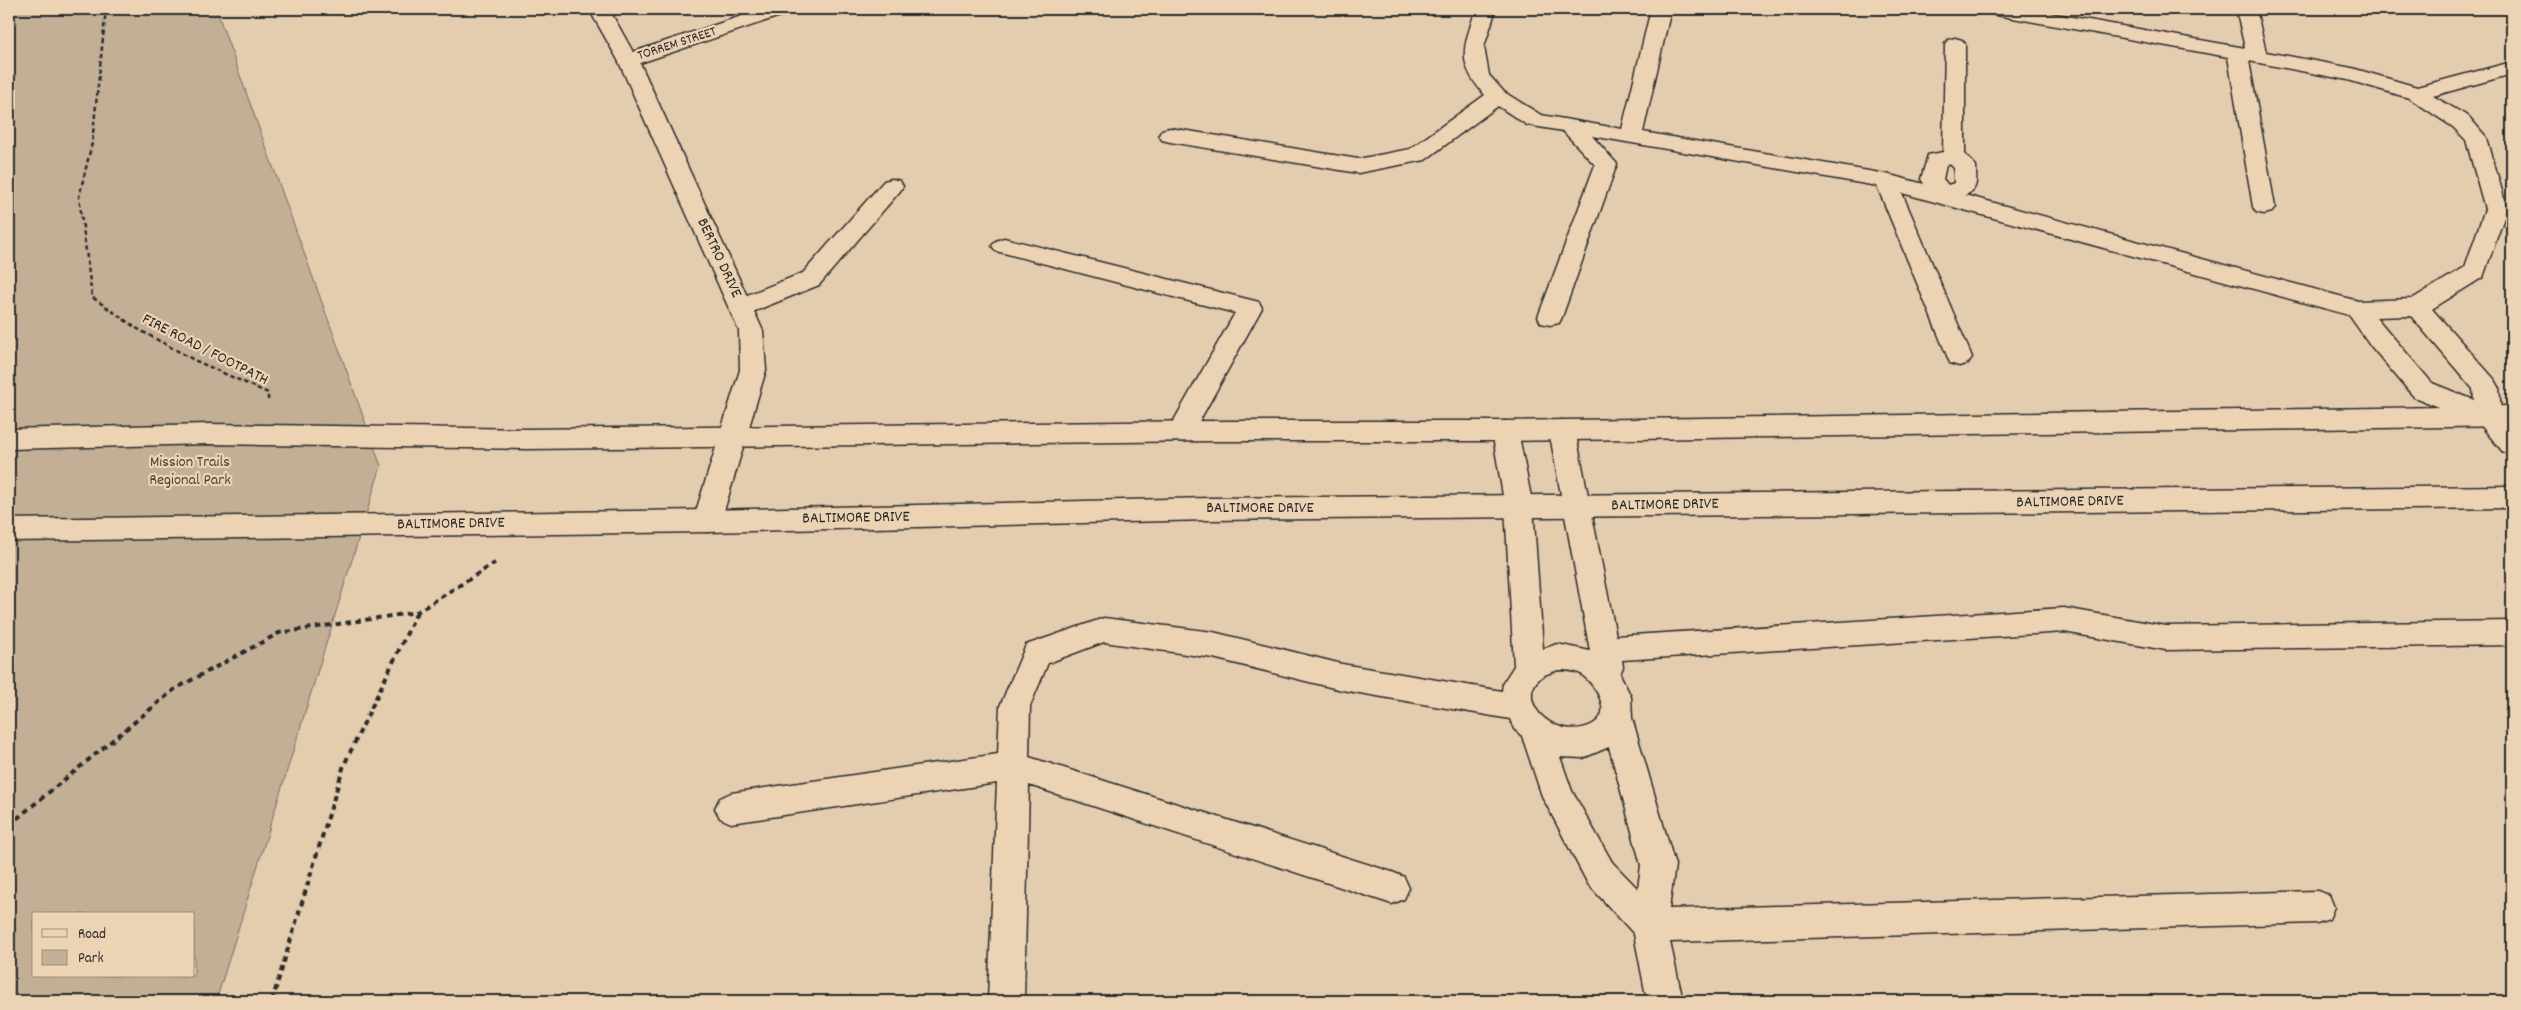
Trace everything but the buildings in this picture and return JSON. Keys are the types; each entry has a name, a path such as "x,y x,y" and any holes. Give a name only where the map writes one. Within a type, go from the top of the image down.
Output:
{"main road":[{"name":"BERTRO DRIVE","path":"599,9 628,60 751,330 753,370 731,437 707,521"},
{"name":"TORREM STREET","path":"628,60 782,9"},
{"path":"1486,9 1474,47 1479,76 1497,96 1535,120 1886,181 2358,308 2418,307 2475,271 2504,211 2476,138 2461,122 2416,94 2352,74 1996,9"},
{"path":"1631,138 1661,9"},
{"path":"2246,9 2247,55 2264,207"},
{"path":"1943,195 1965,187 1966,166 1954,156 1955,44"},
{"path":"2416,94 2512,68"},
{"path":"1170,135 1358,166 1417,155 1497,96"},
{"path":"1550,318 1606,164 1570,127"},
{"path":"1886,181 1959,357"},
{"path":"741,307 811,279 892,186"},
{"path":"1004,246 1250,308 1181,431"},
{"path":"2418,307 2486,387 2512,445"},
{"path":"2358,308 2380,340 2423,390 2500,416"},
{"path":"9,439 272,435 527,439 1181,431 1505,431 2500,416"},
{"path":"1006,1001 1015,706 1037,654 1104,630 1213,645 1342,677 1527,719 1551,740 1567,744 1583,743 1598,738 1610,730 1614,703 1562,430"},
{"path":"1505,431 1519,507 1529,667"},
{"name":"BALTIMORE DRIVE","path":"9,530 707,521 1210,509 2512,497"},
{"path":"1605,649 2064,620 2166,638 2512,633"},
{"path":"1665,1001 1650,926 1658,865 1614,703 1604,675 1590,665 1574,659 1557,657 1541,660 1529,667 1519,679 1516,692 1558,796 1600,873 1650,926 2317,907"},
{"path":"731,808 1012,766 1392,888"}],"path":[{"name":"FIRE ROAD / FOOTPATH","path":"106,9 92,143 80,198 92,297 144,333 194,360 268,393 272,435"},
{"path":"9,825 174,689 278,633 417,612 503,558"},
{"path":"272,1001 344,765 417,612"}],"green space":[{"name":"Mission Trails Regional Park","path":"9,9 216,9 381,466 216,1001 9,1001"}]}
